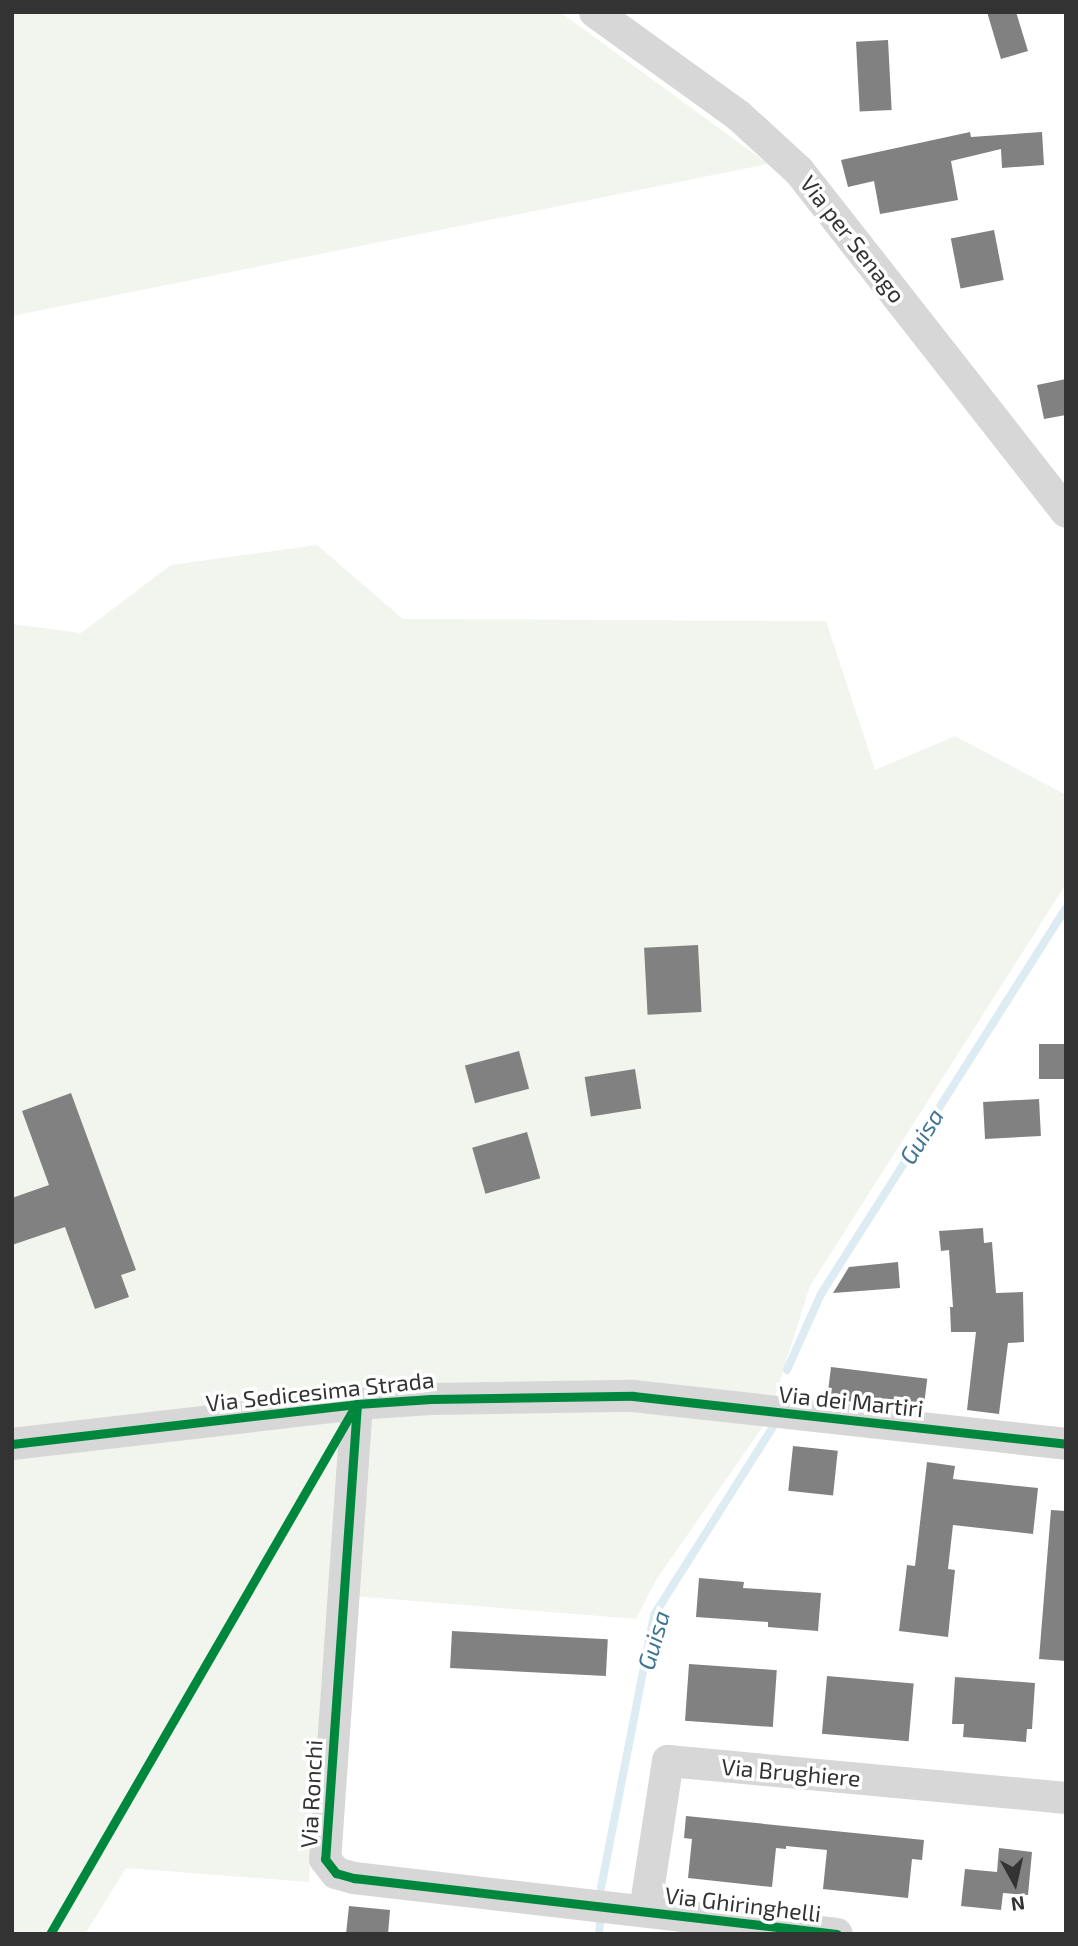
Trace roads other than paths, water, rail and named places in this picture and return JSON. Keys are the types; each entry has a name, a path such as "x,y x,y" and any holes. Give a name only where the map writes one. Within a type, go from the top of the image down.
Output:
{"street":[{"name":"Via per Senago","path":"595,12 739,116 799,171 1066,512"},
{"name":"Via Sedicesima Strada","path":"12,1444 357,1404 430,1399 633,1396"},
{"name":"Via dei Martiri","path":"633,1396 1066,1444"},
{"name":"Via Ronchi","path":"357,1404 325,1859 336,1873 354,1878 645,1912"},
{"name":"Via Brughiere","path":"645,1912 668,1761 1066,1798"},
{"name":"Via Ghiringhelli","path":"645,1912 819,1933"}],"waterway":[{"name":"Guisa","path":"787,1370 821,1294 1066,908"},
{"name":"Guisa","path":"601,1888 654,1615 776,1422"},
{"name":"Guisa","path":"599,1934 600,1923"}]}
